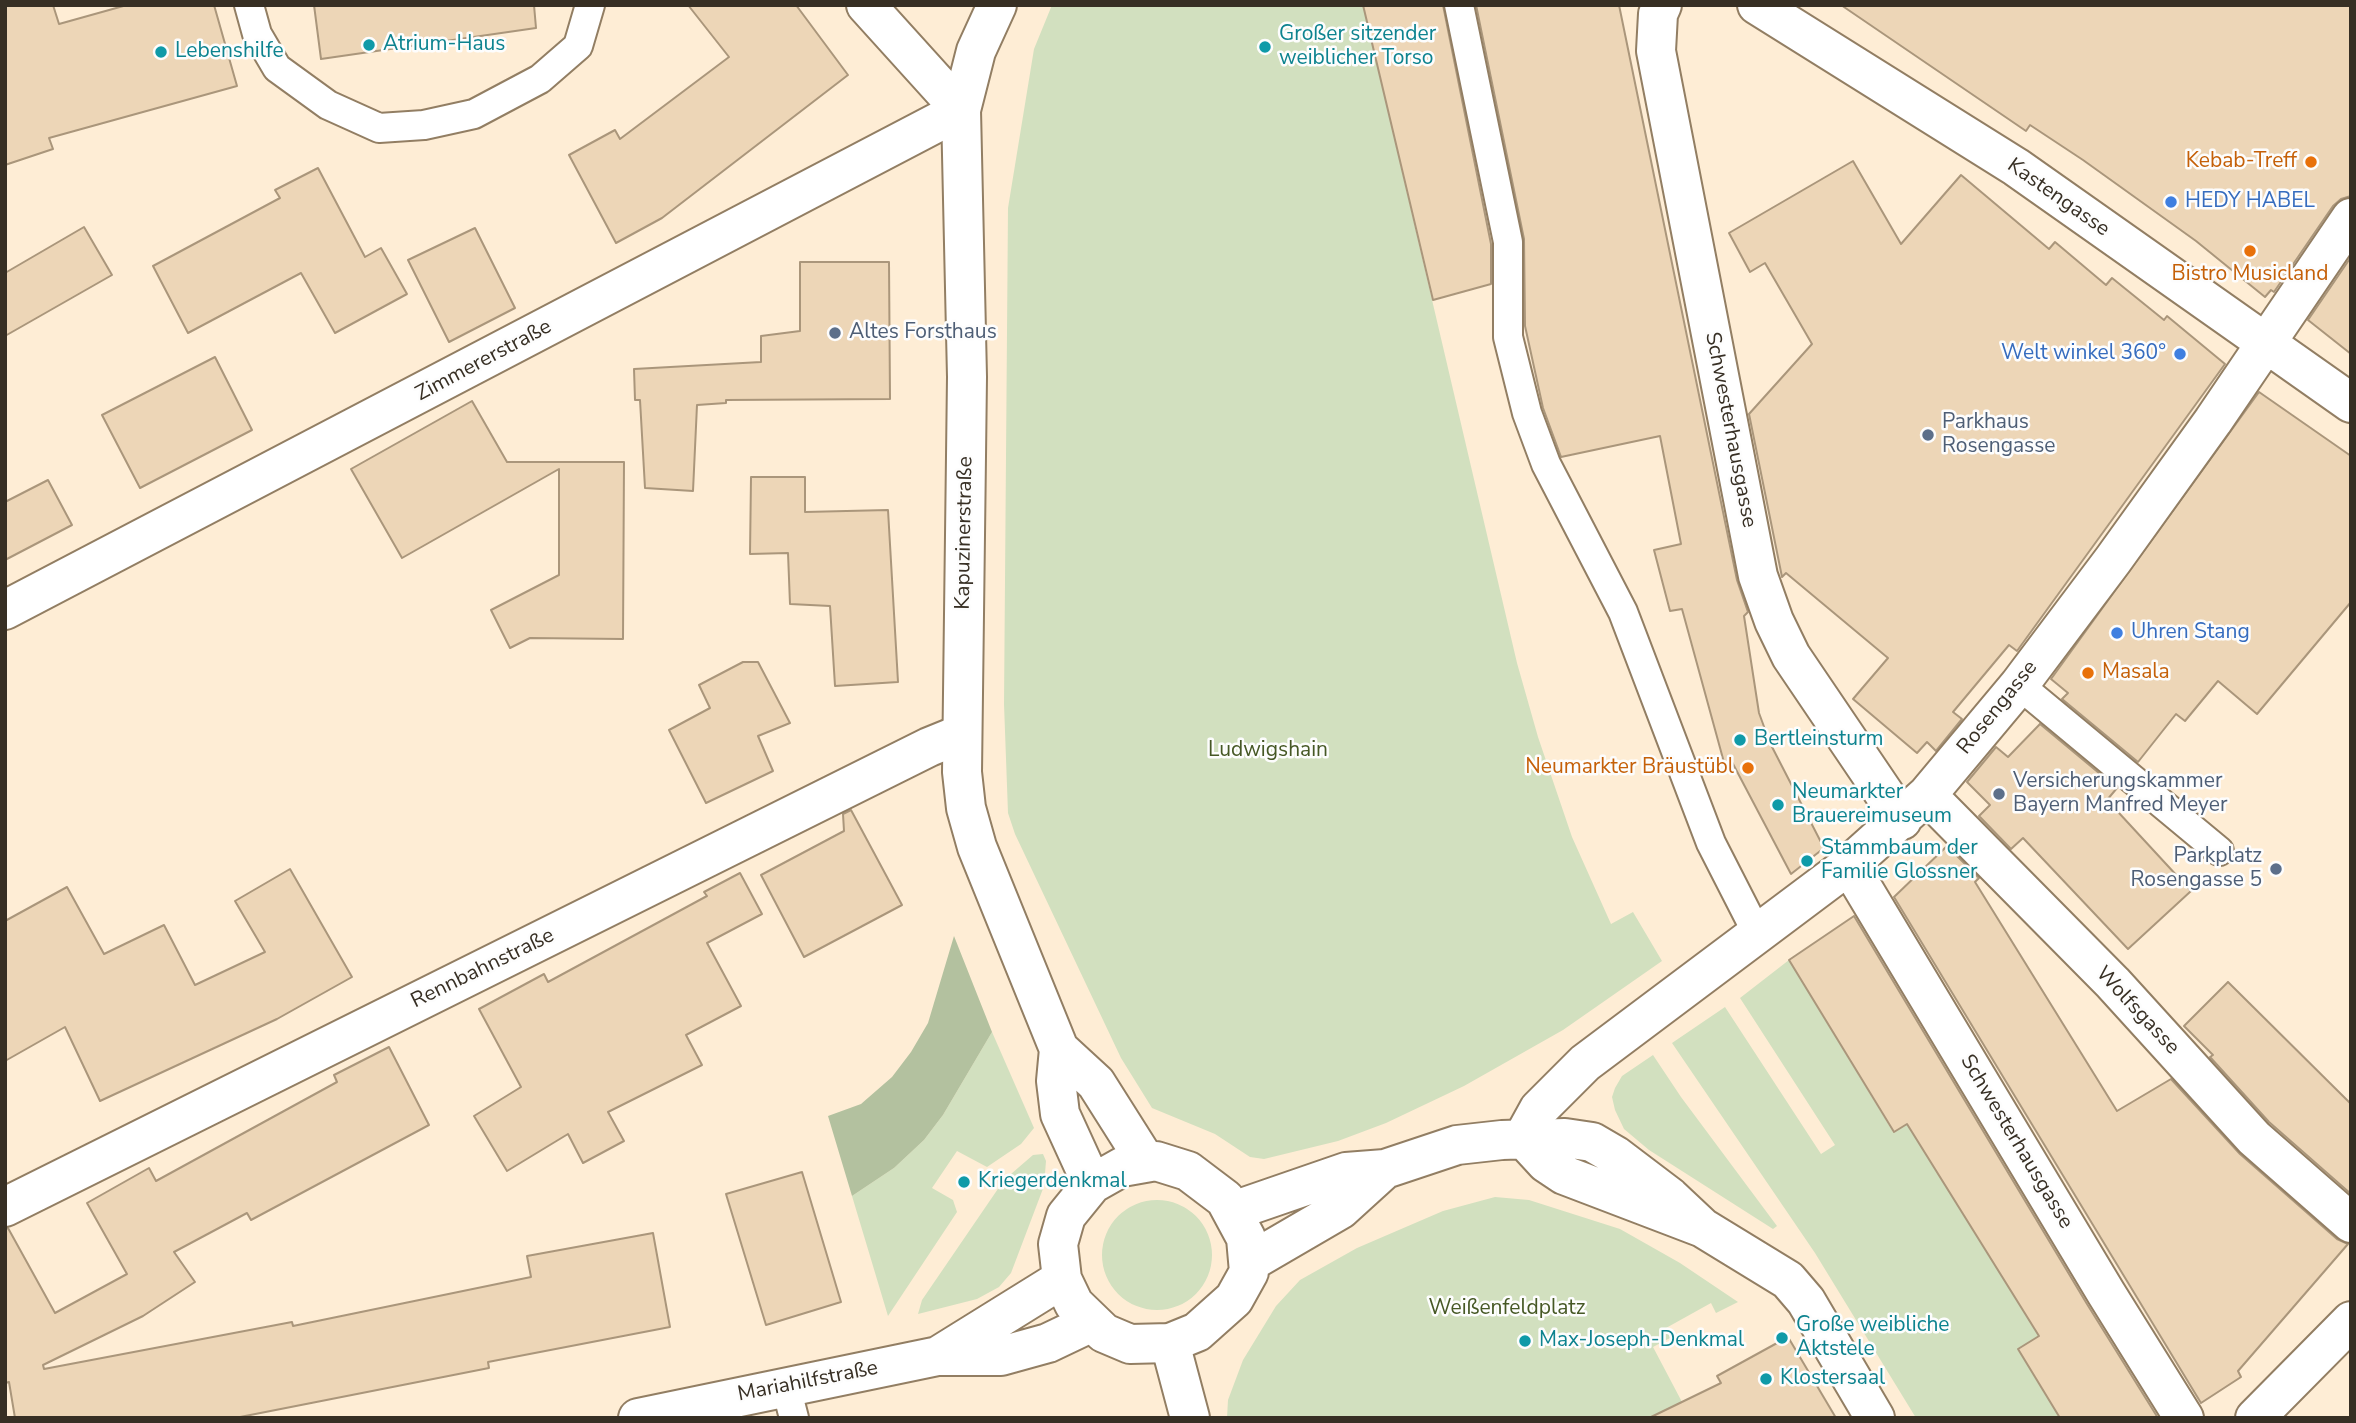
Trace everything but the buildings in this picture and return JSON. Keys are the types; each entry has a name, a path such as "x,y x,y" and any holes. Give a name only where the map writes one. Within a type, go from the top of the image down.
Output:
{"street":[{"path":"866,5 961,110"},
{"name":"Kapuzinerstraße","path":"997,5 976,51 961,110 967,377 961,734 966,808 977,847 1059,1049 1057,1103 1092,1184"},
{"name":"Schwesterhausgasse","path":"1662,5 1657,22 1656,51 1758,576 1774,621 1791,656 1915,807"},
{"name":"Kastengasse","path":"1757,5 2015,167 2351,403"},
{"name":"Zimmererstraße","path":"5,610 961,110"},
{"name":"Rosengasse","path":"1523,1138 1539,1109 1585,1063 1849,864 1915,807 2019,685 2213,421 2351,218"},
{"name":"Rennbahnstraße","path":"5,1207 929,747 961,734"},
{"name":"Wolfsgasse","path":"1915,807 2113,983 2253,1138 2351,1223"},
{"name":"Schwesterhausgasse","path":"1849,864 2184,1418"},
{"name":"Kapuzinerstraße","path":"1059,1049 1096,1083 1146,1161"},
{"path":"1233,1211 1346,1172 1385,1169 1457,1145 1523,1138 1546,1163 1564,1175 1703,1228 1759,1260 1798,1290 1875,1418"},
{"path":"1146,1161 1168,1163 1188,1171 1211,1186 1233,1211 1245,1238 1250,1262 1244,1283 1224,1311 1197,1332 1170,1343 1130,1344 1104,1333 1090,1323 1074,1304 1062,1279 1058,1256 1061,1229 1073,1205 1092,1184 1122,1167 1146,1161"},
{"path":"1250,1262 1341,1209 1385,1169"},
{"name":"Mariahilfstraße","path":"644,1417 790,1402 938,1356 1062,1279"},
{"path":"2255,1418 2351,1321"},
{"name":"Mariahilfstraße","path":"938,1356 1001,1356 1048,1343 1090,1323"},
{"path":"1170,1343 1190,1418"}],"lane":[{"path":"248,5 257,34 277,68 328,105 379,128 424,125 474,114 540,79 578,46 590,5"},
{"path":"1460,5 1508,242 1508,337 1527,413 1546,464 1591,545 1623,612 1711,843 1757,933"},
{"path":"2019,685 2219,851"}],"green space":[{"name":"Ludwigshain","path":"1052,5 1363,5 1517,663 1538,737 1572,837 1611,924 1633,912 1662,961 1563,1030 1464,1086 1386,1123 1338,1141 1264,1159 1250,1157 1215,1134 1152,1108 1121,1058 1015,834 1008,813 1004,704 1008,208 1034,49"},
{"path":"954,936 992,1032 943,1115 924,1140 894,1168 852,1196 828,1116 861,1104 892,1077 911,1052 928,1023"},
{"path":"1789,960 1893,1132 1907,1124 2059,1324 2018,1349 2049,1400 2108,1418 1916,1418 1815,1253 1672,1043 1725,1007 1821,1154 1835,1145 1740,998"},
{"path":"992,1032 1034,1128 1021,1144 987,1167 957,1151 932,1188 953,1200 957,1212 888,1316 852,1196 894,1168 924,1140 943,1115"},
{"path":"1653,1055 1777,1226 1773,1229 1649,1150 1624,1129 1612,1097 1615,1088 1622,1076"},
{"path":"1043,1154 1046,1161 1044,1186 1011,1273 999,1287 977,1299 918,1314 922,1300 1004,1180 1033,1155"},
{"name":"Weißenfeldplatz","path":"1495,1197 1529,1200 1620,1229 1680,1263 1738,1302 1716,1313 1711,1303 1666,1328 1670,1338 1653,1347 1682,1402 1655,1418 1227,1418 1228,1400 1243,1360 1276,1306 1300,1280 1357,1248 1443,1211"},
{"path":"1157,1200 1178,1204 1196,1216 1208,1234 1212,1255 1208,1276 1196,1294 1178,1306 1157,1310 1136,1306 1118,1294 1106,1276 1102,1255 1106,1234 1118,1216 1136,1204"}],"place":[{"name":"Atrium-Haus","path":"369,45"},
{"name":"Großer sitzender weiblicher Torso","path":"1265,47"},
{"name":"Lebenshilfe","path":"161,52"},
{"name":"Kebab-Treff","path":"2311,162"},
{"name":"HEDY HABEL","path":"2171,202"},
{"name":"Bistro Musicland","path":"2250,251"},
{"name":"Altes Forsthaus","path":"835,333"},
{"name":"Welt winkel 360°","path":"2180,354"},
{"name":"Parkhaus Rosengasse","path":"1928,435"},
{"name":"Uhren Stang","path":"2117,633"},
{"name":"Masala","path":"2088,673"},
{"name":"Bertleinsturm","path":"1740,740"},
{"name":"Neumarkter Bräustübl","path":"1748,768"},
{"name":"Versicherungskammer Bayern Manfred Meyer","path":"1999,794"},
{"name":"Neumarkter Brauereimuseum","path":"1778,805"},
{"name":"Stammbaum der Familie Glossner","path":"1807,861"},
{"name":"Parkplatz Rosengasse 5","path":"2276,869"},
{"name":"Kriegerdenkmal","path":"964,1182"},
{"name":"Große weibliche Aktstele","path":"1782,1338"},
{"name":"Max-Joseph-Denkmal","path":"1525,1341"},
{"name":"Klostersaal","path":"1766,1379"}]}
